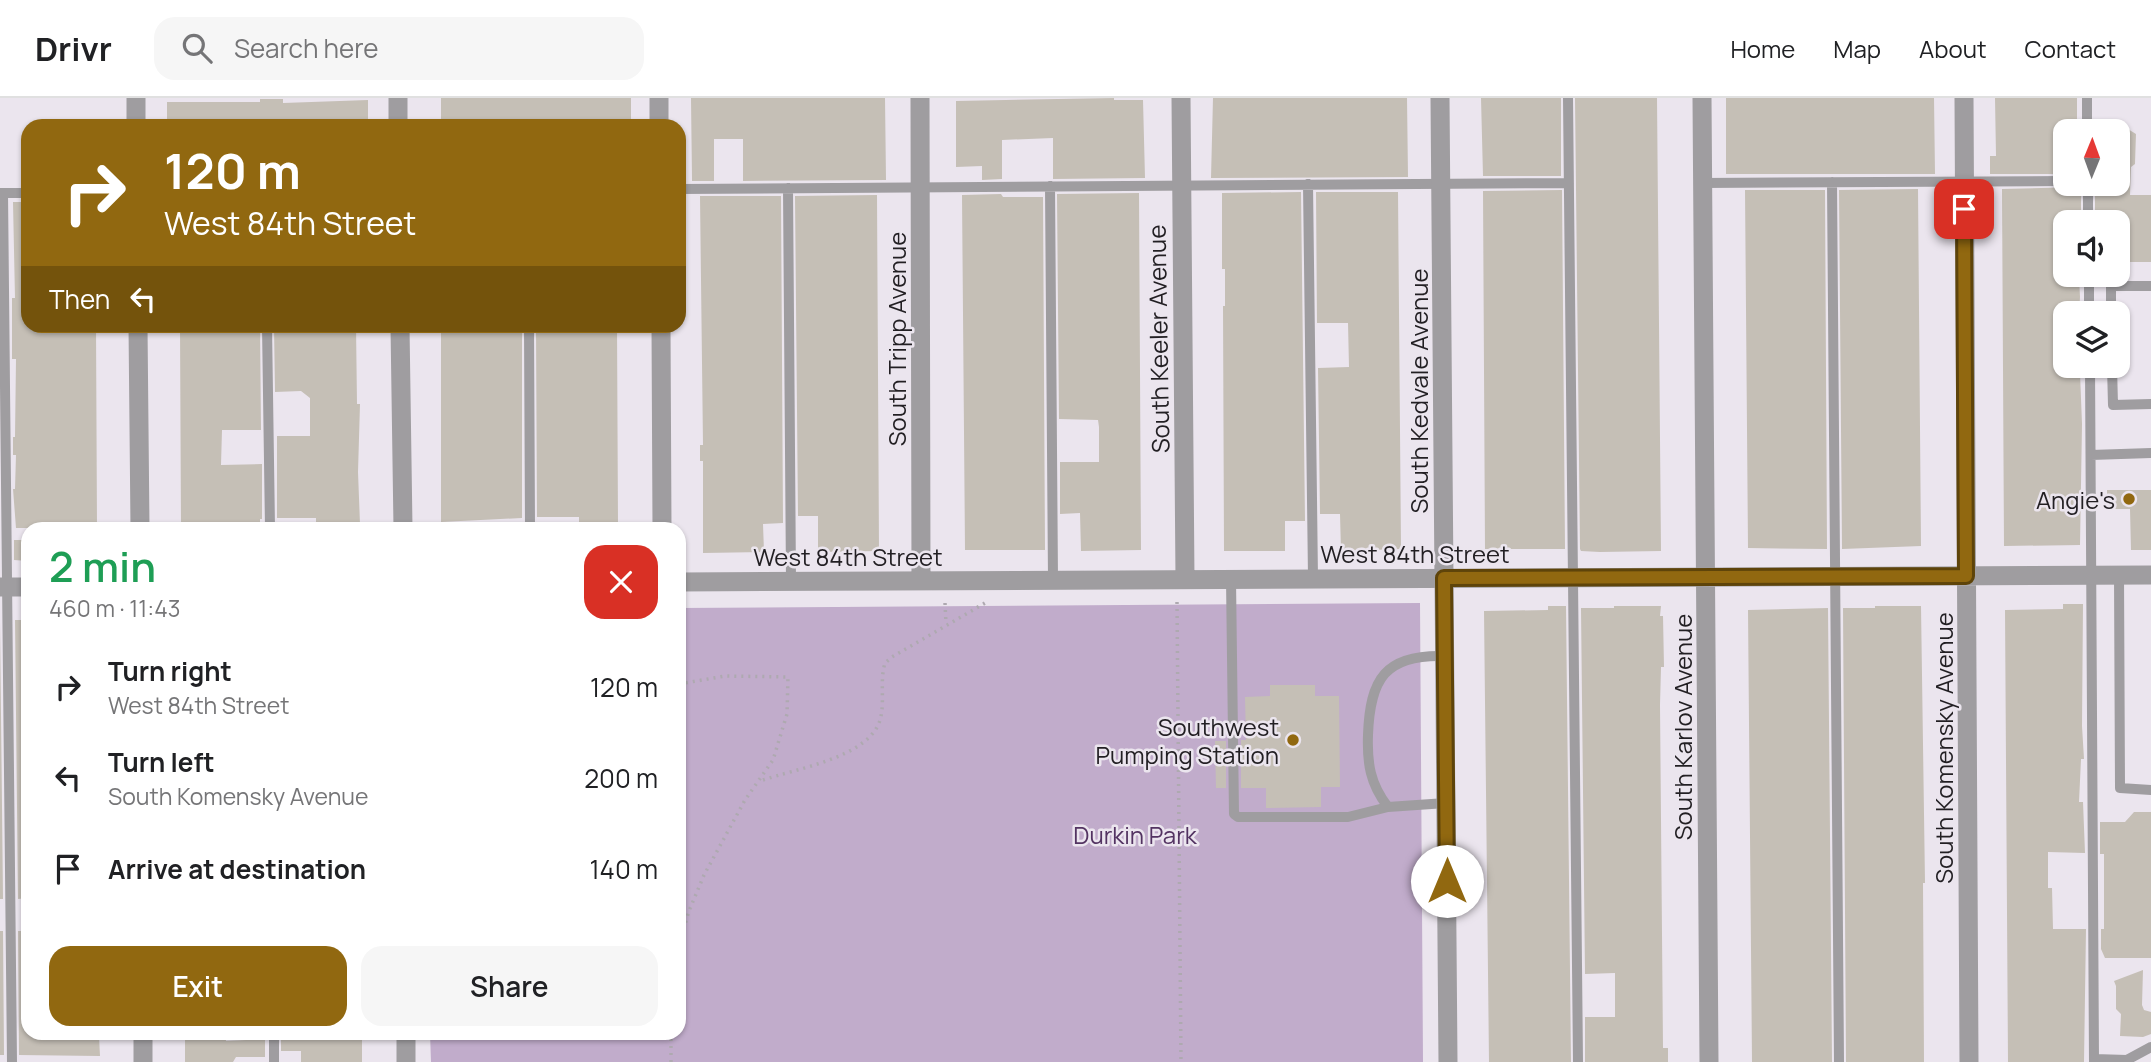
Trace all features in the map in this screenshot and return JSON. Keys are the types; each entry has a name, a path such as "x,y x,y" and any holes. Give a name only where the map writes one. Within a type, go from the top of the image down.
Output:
{"street":[{"path":"136,98 136,119"},
{"path":"398,98 398,119"},
{"path":"659,98 659,119"},
{"name":"South Tripp Avenue","path":"920,98 921,580"},
{"name":"South Keeler Avenue","path":"1181,98 1185,579"},
{"name":"South Kedvale Avenue","path":"1440,98 1448,1062"},
{"name":"South Karlov Avenue","path":"1702,98 1709,1062"},
{"name":"South Komensky Avenue","path":"1964,98 1969,1062"},
{"path":"138,333 140,522"},
{"path":"400,333 403,522"},
{"path":"661,333 662,522"},
{"name":"West 84th Street","path":"686,582 1705,575 2151,575"},
{"path":"143,1040 144,1062"},
{"path":"406,1040 406,1062"}],"lane":[{"path":"1569,98 1578,1062"},
{"path":"2087,98 2087,119"},
{"path":"1702,183 2053,181"},
{"path":"1832,182 1839,1062"},
{"path":"686,189 1569,183"},
{"path":"1308,184 1313,578"},
{"path":"1050,186 1053,580"},
{"path":"788,188 791,581"},
{"path":"12,1062 12,587 1,193 21,193"},
{"path":"2111,301 2111,286 2151,286"},
{"path":"267,333 270,522"},
{"path":"529,333 530,522"},
{"path":"2090,378 2094,1061 2127,1060 2151,1047"},
{"path":"2112,378 2113,405 2151,404"},
{"path":"2091,455 2151,453"},
{"path":"2119,575 2120,789 2151,790"},
{"path":"1231,579 1234,814 1238,817 1348,817 1388,807 1446,803"},
{"path":"1388,807 1373,786 1370,772 1369,708 1375,688 1382,675 1408,658 1424,655 1445,656"},
{"path":"274,1040 274,1062"}],"path":[{"path":"1177,602 1181,1062"},
{"path":"945,603 946,624"},
{"path":"761,780 830,760 860,745 879,723 886,663 946,624 985,603"},
{"path":"686,683 725,676 788,677 787,714 773,760 745,800 704,875 686,921"},
{"path":"671,1040 671,1062"}],"green space":[{"name":"Durkin Park","path":"1420,603 1423,1062 431,1062 430,1040 686,1040 686,608"}],"building":[{"path":"441,98 631,98 631,119 441,119"},
{"path":"691,98 885,98 886,180 743,181 743,139 714,139 714,181 692,181"},
{"path":"1114,98 1143,100 1145,178 1053,179 1053,138 1002,140 1002,179 982,180 982,166 956,167 956,101"},
{"path":"1213,98 1407,98 1408,177 1211,178"},
{"path":"1481,98 1561,98 1561,176 1483,176"},
{"path":"1575,98 1657,98 1661,551 1600,552 1580,549"},
{"path":"1726,98 1934,98 1935,174 1726,174"},
{"path":"1995,98 2077,98 2077,119 2053,119 2053,174 1990,174 1990,156 1996,156"},
{"path":"260,99 283,99 283,103 368,100 368,119 167,119 167,102 260,102"},
{"path":"2130,130 2136,134 2135,164 2131,167 2130,195"},
{"path":"2053,188 2053,196 2081,196 2081,210 2053,210 2053,287 2079,287 2080,301 2053,301 2053,378 2080,378 2080,545 2004,546 2002,189"},
{"path":"1918,189 1921,546 1842,549 1839,190"},
{"path":"1562,190 1565,549 1485,549 1483,191"},
{"path":"1745,190 1825,190 1827,549 1748,548"},
{"path":"1301,192 1305,521 1285,521 1285,551 1224,551 1225,269 1222,269 1222,193"},
{"path":"1316,192 1398,192 1401,549 1341,551 1340,514 1320,514 1318,368 1349,367 1348,323 1317,323"},
{"path":"1139,193 1141,550 1081,551 1080,513 1060,514 1060,462 1099,462 1099,427 1098,420 1059,419 1057,194"},
{"path":"1001,194 1003,197 1043,197 1045,550 965,550 962,195"},
{"path":"877,195 879,551 818,552 818,516 798,516 795,196"},
{"path":"2151,195 2151,262 2130,262 2130,210 2095,210 2095,196"},
{"path":"700,196 781,196 783,523 763,524 764,552 703,553 703,461 700,461 700,445 703,445"},
{"path":"13,202 21,202 21,333 96,333 97,522 21,522 21,528 16,528 13,489 16,455 13,455 13,437 16,359 12,359 12,298 15,298"},
{"path":"180,333 260,333 261,430 222,430 221,465 262,464 262,519 260,522 181,522"},
{"path":"274,333 356,333 357,404 360,404 360,522 316,522 316,518 277,518 277,436 310,436 310,398 301,391 275,392"},
{"path":"441,333 522,333 522,518 441,522"},
{"path":"536,333 617,333 618,522 579,522 579,517 537,517"},
{"path":"2107,490 2151,490 2151,550 2131,550 2130,509 2107,509"},
{"path":"14,540 21,540 21,560 14,560"},
{"path":"2063,604 2083,604 2084,759 2081,759 2079,802 2083,802 2085,853 2048,852 2048,888 2052,888 2053,929 2086,929 2084,1062 2008,1062 2005,610 2063,609"},
{"path":"1548,606 1566,606 1571,1062 1489,1062 1484,611 1548,610"},
{"path":"1661,606 1660,616 1663,616 1664,667 1661,667 1660,705 1663,1048 1668,1048 1668,1062 1585,1062 1585,1017 1615,1017 1615,973 1585,974 1581,608"},
{"path":"1921,606 1925,883 1924,1062 1846,1062 1843,608"},
{"path":"1828,608 1832,1062 1752,1062 1748,610"},
{"path":"15,620 21,620 21,899 18,899"},
{"path":"0,622 3,899 0,899"},
{"name":"Southwest Pumping Station","path":"1270,685 1315,685 1315,696 1339,696 1340,787 1321,787 1321,807 1266,808 1266,788 1241,788 1241,740 1246,740 1245,697 1270,696"},
{"path":"1215,741 1226,741 1226,788 1216,788"},
{"path":"2134,812 2151,812 2151,958 2105,958 2101,949 2101,929 2104,929 2104,854 2100,854 2100,822 2125,822"},
{"path":"0,931 3,931 4,1055 0,1055"},
{"path":"18,931 21,931 21,1040 99,1040 100,1056 19,1055"},
{"path":"2143,970 2142,1005 2144,1010 2151,1012 2151,1034 2143,1037 2120,1036 2121,1014 2116,1009 2114,981"},
{"path":"185,1040 265,1040 265,1057 236,1057 233,1062 185,1062"},
{"path":"281,1040 362,1040 362,1062 301,1062 301,1051 281,1051"}],"place":[{"name":"Angie's","path":"2129,499"},
{"name":"Southwest Pumping Station","path":"1293,740"}],"route":[{"path":"1447,881 1444,578 1966,576 1964,209"}]}
